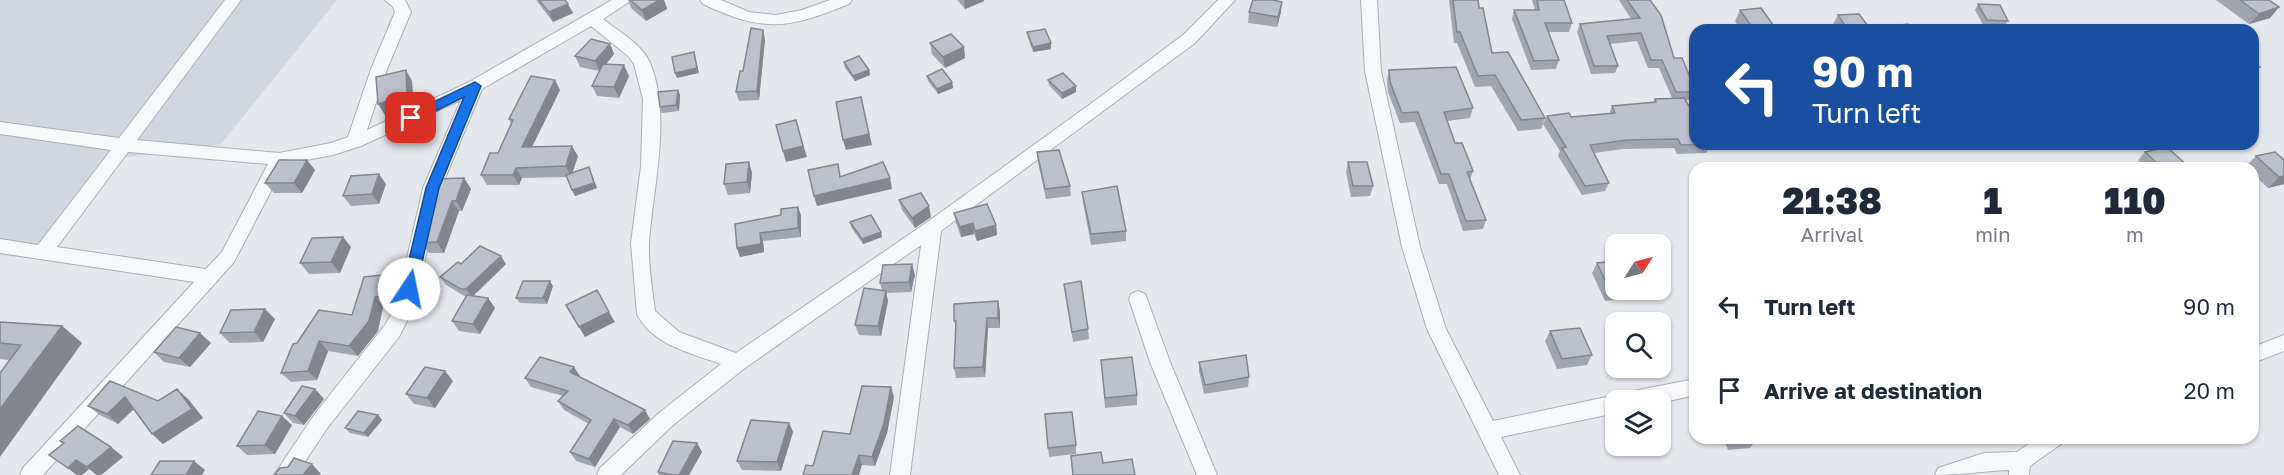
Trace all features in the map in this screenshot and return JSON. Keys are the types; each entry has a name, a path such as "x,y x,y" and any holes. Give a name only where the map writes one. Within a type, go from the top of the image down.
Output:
{"street":[{"path":"44,252 122,145 233,0"},
{"path":"355,142 380,69 403,12 400,4 393,0"},
{"path":"0,128 122,145 279,159 333,149 355,142 475,86 624,0"},
{"path":"708,0 754,20 804,17 844,0"},
{"path":"607,475 666,419 738,362 932,228 1189,39 1227,0"},
{"path":"1369,0 1373,71 1411,248 1437,329 1510,475"},
{"path":"591,18 634,52 642,63 651,99 650,166 640,243 646,314 672,338 738,362"},
{"path":"284,475 321,422 392,331 405,307 432,188 475,86"},
{"path":"30,475 228,257 279,159"},
{"path":"900,475 932,228"},
{"path":"0,246 210,277"},
{"path":"1138,299 1160,362 1207,475"},
{"path":"2259,353 2284,343"},
{"path":"1671,392 1689,388"},
{"path":"1488,431 1605,406"},
{"path":"1945,475 1984,462 2019,468 2045,444"}],"shaded area":[{"path":"0,0 337,0 221,144 122,158 45,260 0,255"}],"building":[{"path":"539,0 565,0 568,4 549,12"},
{"path":"630,0 660,0 642,10"},
{"path":"1253,0 1282,2 1278,17 1249,12"},
{"path":"1453,0 1478,0 1479,8 1483,8 1492,53 1508,52 1545,118 1521,120 1495,75 1478,76 1460,32 1457,32"},
{"path":"1537,0 1564,0 1572,23 1545,23 1559,60 1534,61 1514,10 1539,10"},
{"path":"1627,0 1650,0 1661,15 1674,58 1682,58 1689,75 1689,92 1676,92 1662,60 1651,60 1641,33 1607,36 1618,66 1594,66 1580,24 1640,18"},
{"path":"2240,0 2269,0 2279,7 2259,14"},
{"path":"1978,4 2000,5 2008,21 1987,20"},
{"path":"1761,8 1772,24 1750,24 1740,10"},
{"path":"1859,14 1866,24 1844,24 1838,15"},
{"path":"751,28 763,30 757,91 736,92 740,71 743,71"},
{"path":"1045,29 1051,43 1033,47 1027,32"},
{"path":"951,34 964,47 943,57 930,43"},
{"path":"591,39 610,44 595,61 575,56"},
{"path":"694,52 697,68 675,73 672,57"},
{"path":"859,56 869,70 853,76 844,62"},
{"path":"603,64 624,65 614,87 592,86"},
{"path":"1456,67 1473,108 1444,112 1455,143 1462,143 1473,171 1467,172 1486,220 1466,221 1449,174 1441,174 1418,112 1402,113 1390,82 1389,70"},
{"path":"942,69 952,82 937,89 927,76"},
{"path":"406,70 407,95 378,104 376,77"},
{"path":"1063,73 1076,86 1062,93 1048,80"},
{"path":"531,76 555,80 522,147 572,146 566,166 516,168 513,175 481,175 490,153 498,153 513,120 509,119"},
{"path":"678,90 676,105 660,107 658,92"},
{"path":"861,97 869,134 843,140 836,102"},
{"path":"1684,98 1689,106 1689,145 1681,145 1678,139 1627,140 1590,145 1609,183 1585,186 1562,148 1566,147 1547,116 1569,113 1571,117 1615,113 1612,106 1656,102 1655,99"},
{"path":"796,120 803,146 783,151 776,125"},
{"path":"1059,150 1070,186 1045,189 1037,152"},
{"path":"2170,150 2183,162 2156,162 2145,152"},
{"path":"2275,152 2284,160 2284,176 2279,177 2256,156"},
{"path":"279,160 307,160 294,183 265,183"},
{"path":"749,162 747,182 724,184 726,164"},
{"path":"883,162 890,178 814,196 808,170 838,164 840,177"},
{"path":"1348,162 1367,162 1373,186 1353,186"},
{"path":"589,167 594,183 572,190 566,175"},
{"path":"379,174 372,194 343,196 351,176"},
{"path":"464,178 456,201 452,201 437,242 421,243 436,179"},
{"path":"1117,186 1126,231 1091,234 1082,192"},
{"path":"921,193 929,206 912,218 899,200"},
{"path":"987,204 996,225 975,231 973,223 960,227 954,213"},
{"path":"798,207 798,228 760,233 761,244 737,248 735,224 781,215 781,209"},
{"path":"871,215 881,232 862,239 850,222"},
{"path":"343,237 331,262 300,263 312,238"},
{"path":"480,246 501,256 466,289 461,289 440,277 458,262 461,264"},
{"path":"1605,262 1605,280 1597,263"},
{"path":"912,264 909,282 880,283 883,265"},
{"path":"391,274 385,296 375,297 369,321 349,346 319,341 308,371 281,373 293,344 297,343 319,310 352,315 364,277"},
{"path":"523,281 550,281 543,298 516,298"},
{"path":"1081,281 1088,329 1072,332 1064,284"},
{"path":"864,288 886,291 878,326 855,325"},
{"path":"597,290 609,312 579,327 566,305"},
{"path":"467,295 488,298 473,324 452,321"},
{"path":"998,301 998,318 987,318 983,367 954,368 956,321 954,321 954,304"},
{"path":"265,309 254,332 220,333 231,310"},
{"path":"0,322 62,326 0,409 0,373 21,345 0,343"},
{"path":"176,327 200,333 179,358 154,352"},
{"path":"1580,328 1592,355 1562,359 1550,331"},
{"path":"1246,355 1249,377 1205,385 1199,362"},
{"path":"540,357 574,367 570,372 645,410 628,425 614,419 589,459 570,452 591,420 558,401 568,391 525,378"},
{"path":"1132,357 1137,395 1105,398 1101,360"},
{"path":"425,367 445,371 427,398 406,394"},
{"path":"110,381 158,401 177,389 192,409 152,434 125,397 107,414 88,406"},
{"path":"302,386 315,389 295,416 284,413"},
{"path":"862,386 891,387 884,423 872,457 859,455 852,475 803,475 806,465 813,466 823,431 850,434"},
{"path":"258,411 282,416 265,445 237,446"},
{"path":"358,411 378,415 364,433 345,428"},
{"path":"1072,412 1076,445 1048,448 1045,414"},
{"path":"751,420 789,423 777,462 737,461"},
{"path":"78,426 111,447 87,467 76,460 68,468 49,455 64,443 60,441"},
{"path":"673,441 697,443 679,475 658,472"},
{"path":"1101,452 1103,463 1132,459 1135,475 1073,475 1071,456"},
{"path":"294,458 312,464 303,475 274,475 280,468 288,467"},
{"path":"160,461 194,461 186,475 151,475"}],"route":[{"path":"409,289 432,188 475,86 411,118"}]}
